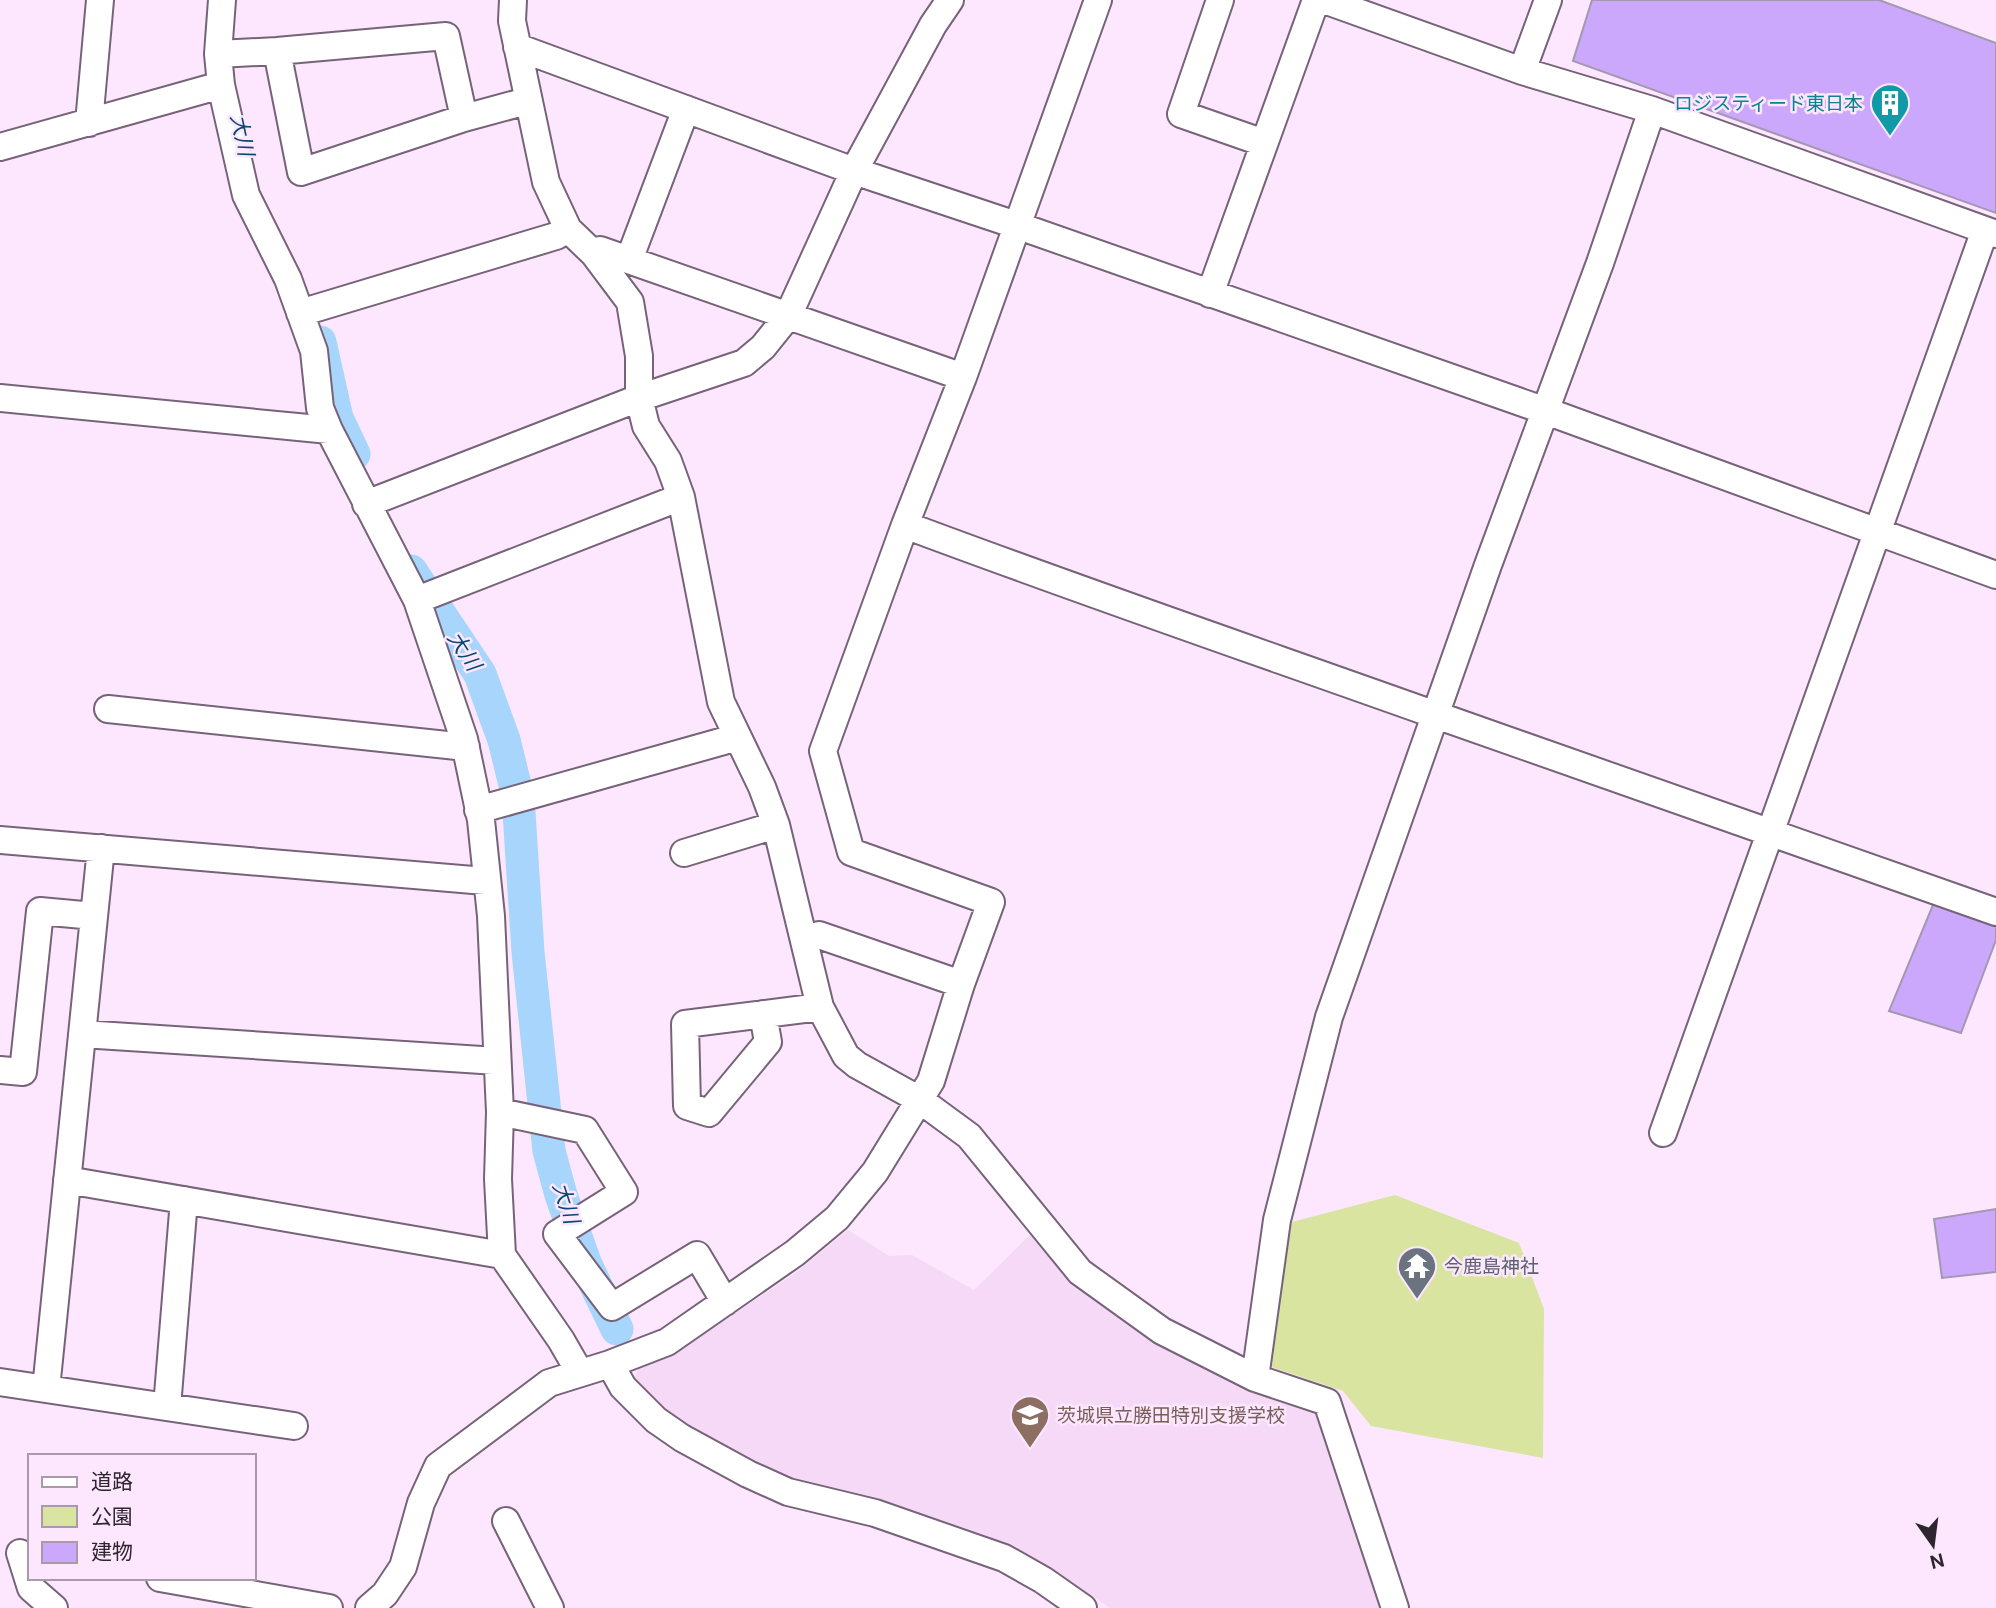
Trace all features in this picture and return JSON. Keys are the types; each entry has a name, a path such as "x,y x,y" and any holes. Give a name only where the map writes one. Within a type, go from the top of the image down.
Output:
{"street":[{"path":"89,123 100,0"},
{"path":"222,0 218,54 221,85 246,195 288,279 314,351 320,408 366,504 417,600 466,747 478,810 491,916 500,1112 498,1179 502,1255 561,1340 580,1373"},
{"path":"513,0 512,21 546,182 568,229 594,254 630,302 639,356 639,398 646,426 668,461 681,497 722,702 762,787 776,825 820,1007 846,1056 857,1065 920,1100 969,1136 1080,1272 1162,1331 1255,1378 1327,1402 1395,1608"},
{"path":"366,504 639,398 744,363 763,347 788,316 854,171 933,25 950,0"},
{"path":"369,1608 385,1594 403,1567 421,1503 438,1466 549,1383 611,1364 667,1342 795,1253 837,1218 875,1172 931,1081 961,984 991,902 851,852 824,751 1098,0"},
{"path":"1220,0 1181,114 1264,144"},
{"path":"1210,294 1316,0"},
{"path":"1324,0 1521,71 1652,110 1990,232 1877,532 1663,1133"},
{"path":"1521,71 1548,0"},
{"path":"218,54 446,36 464,118"},
{"path":"517,47 854,171 1546,411 1996,575"},
{"path":"277,51 301,173 464,118 527,101"},
{"path":"0,147 221,85"},
{"path":"629,260 686,109"},
{"path":"1255,1378 1277,1220 1329,1017 1488,565 1600,263 1652,110"},
{"path":"300,313 556,236 568,229"},
{"path":"594,254 600,250 962,377"},
{"path":"0,398 329,430"},
{"path":"417,600 681,497"},
{"path":"905,525 1102,599 1769,835 1996,912"},
{"path":"108,709 466,747"},
{"path":"478,810 738,737"},
{"path":"684,853 776,825"},
{"path":"0,840 485,881"},
{"path":"46,1389 101,848"},
{"path":"0,1070 23,1072 40,911 94,916"},
{"path":"804,939 819,935 961,984"},
{"path":"763,1014 820,1007"},
{"path":"82,1034 497,1061"},
{"path":"500,1112 585,1130 624,1192 557,1234 612,1307 697,1255 725,1302"},
{"path":"67,1180 502,1255"},
{"path":"167,1407 184,1200"},
{"path":"611,1364 623,1387 656,1420 748,1474 788,1492 875,1513 1004,1558 1043,1580 1080,1607"},
{"path":"0,1382 294,1426"},
{"path":"506,1521 550,1608"},
{"path":"17,1552 31,1588 54,1608"},
{"path":"171,1580 329,1608"}],"shaded area":[{"name":"茨城県立勝田特別支援学校","path":"848,1230 889,1256 912,1255 974,1290 1034,1231 1078,1281 1315,1408 1384,1608 1110,1608 1083,1590 994,1542 795,1485 665,1413 634,1381 638,1368 686,1346 794,1274"}],"green space":[{"path":"1395,1195 1519,1243 1544,1309 1543,1458 1371,1426 1343,1391 1257,1362 1292,1222"}],"building":[{"name":"ロジスティード東日本","path":"1592,0 1879,0 1996,43 1996,213 1573,61"},
{"path":"1935,900 1996,922 1996,940 1961,1033 1889,1011"},
{"path":"1996,1209 1996,1272 1942,1278 1934,1219"}],"waterway":[{"name":"大川","path":"320,342 337,418 354,454"},
{"name":"大川","path":"411,571 480,674 504,740 518,797 528,952 549,1151 561,1195 586,1265 617,1329"}],"place":[{"name":"ロジスティード東日本","path":"1890,137"},
{"name":"今鹿島神社","path":"1417,1300"},
{"name":"茨城県立勝田特別支援学校","path":"1030,1449"}]}
